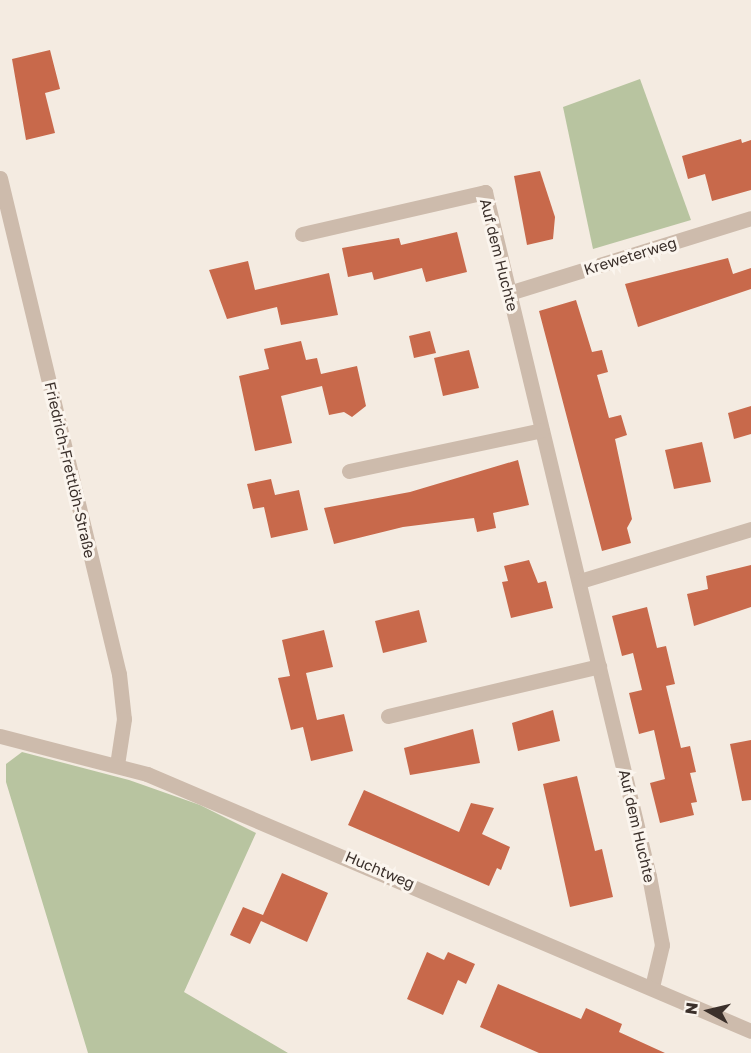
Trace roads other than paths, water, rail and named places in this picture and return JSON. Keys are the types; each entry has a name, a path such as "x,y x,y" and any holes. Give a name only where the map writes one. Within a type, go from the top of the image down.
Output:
{"street":[{"name":"Friedrich-Frettlöh-Straße","path":"0,178 119,674 124,719 117,765"},
{"name":"Auf dem Huchte","path":"302,234 485,192 580,580 662,945 652,987"},
{"name":"Kreweterweg","path":"509,293 751,218"},
{"path":"349,471 542,430"},
{"path":"580,580 751,529"},
{"path":"387,716 599,666"},
{"name":"Huchtweg","path":"0,736 117,765 292,832 751,1031"}]}
